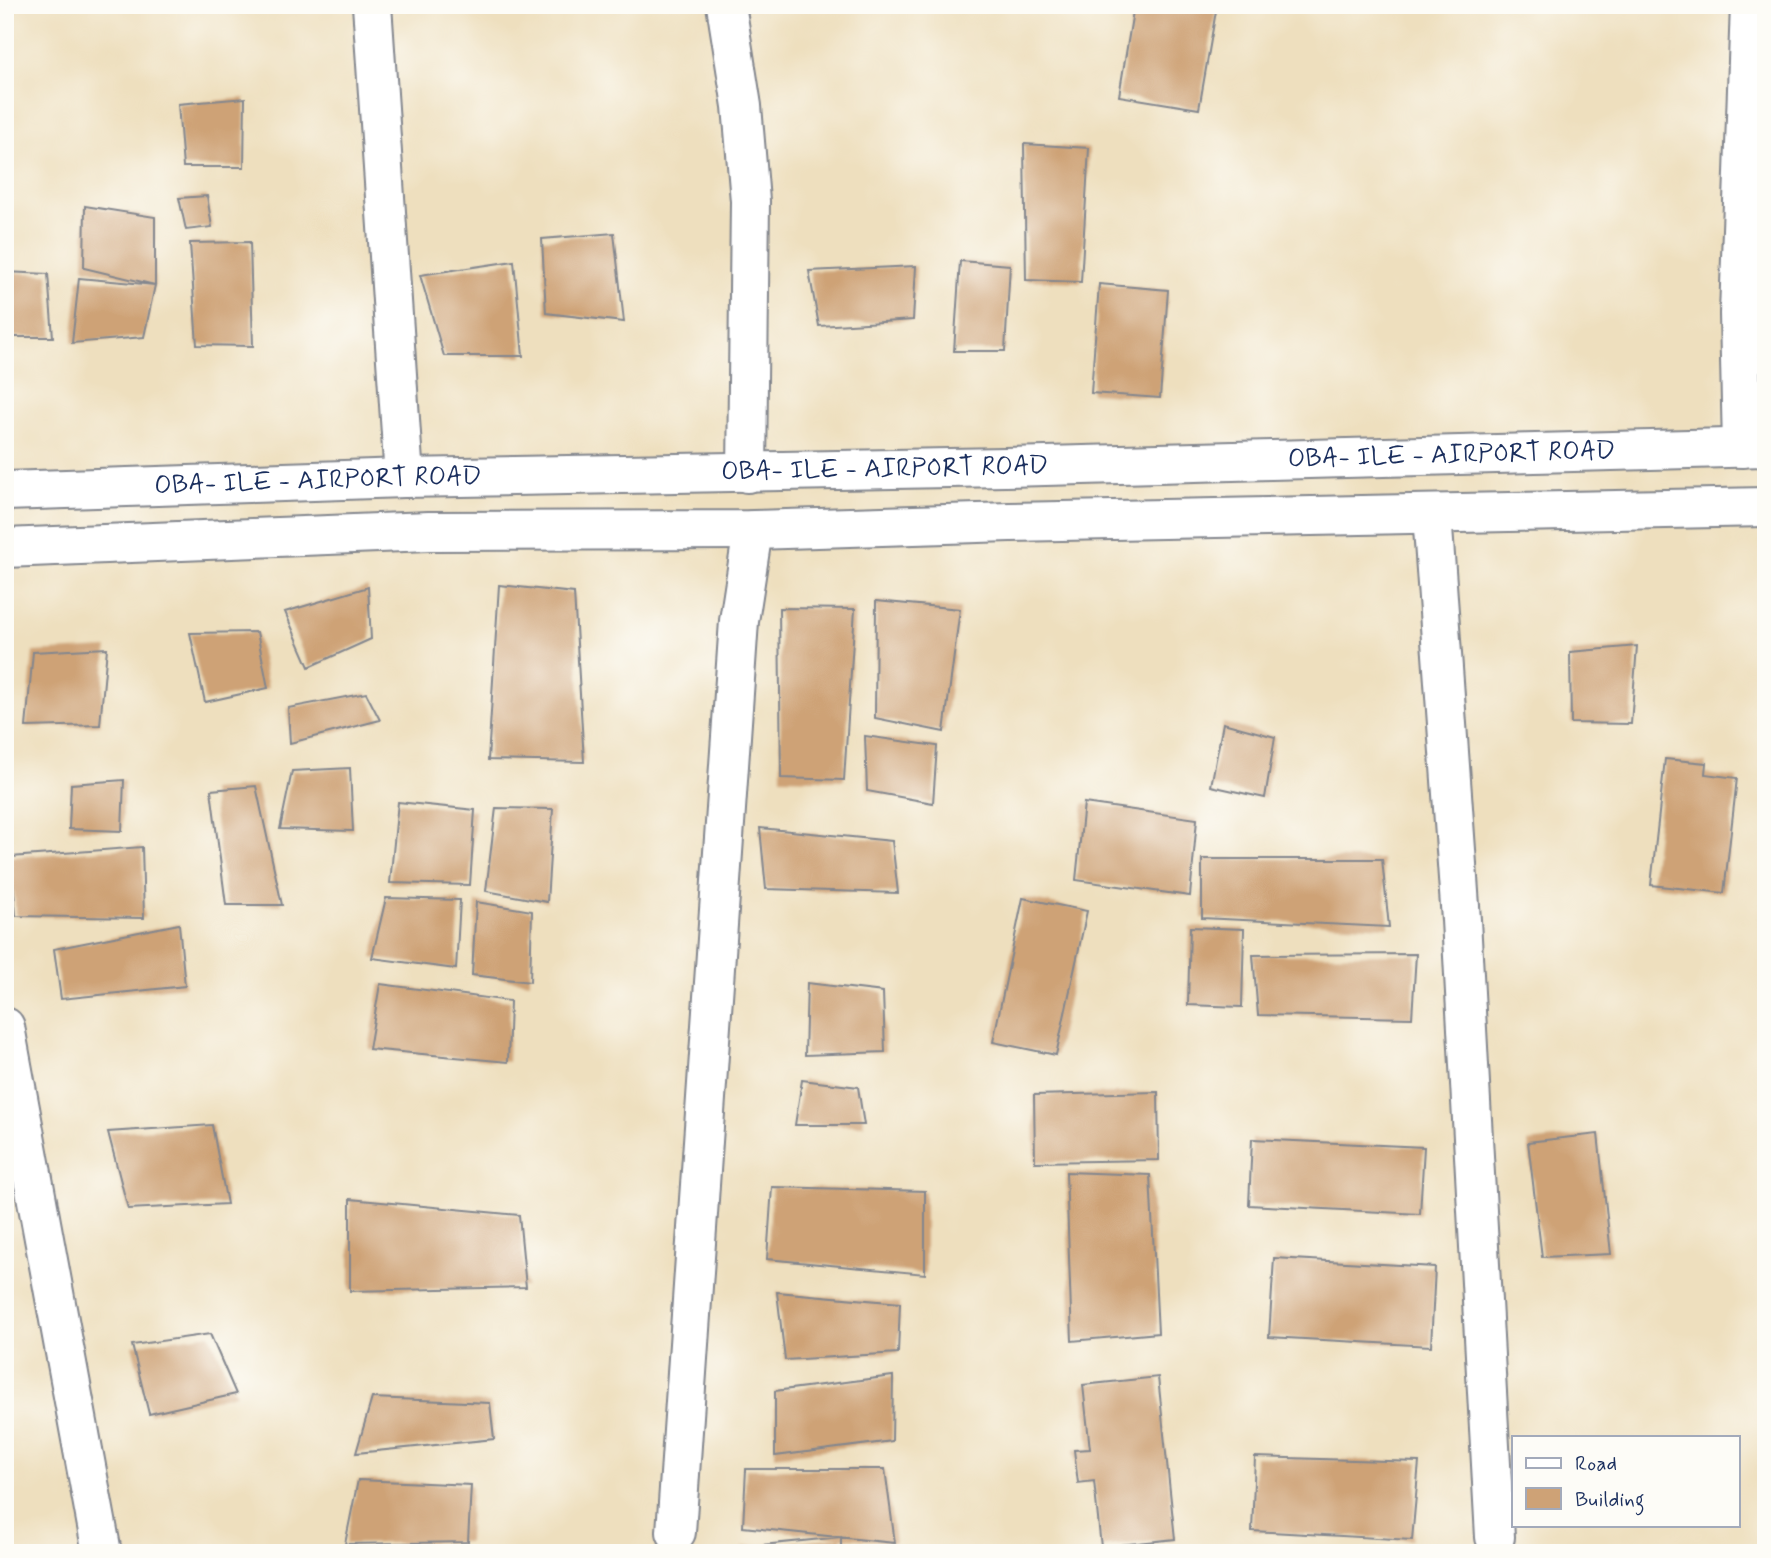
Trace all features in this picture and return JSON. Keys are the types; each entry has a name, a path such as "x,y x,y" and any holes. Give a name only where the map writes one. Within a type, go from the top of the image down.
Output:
{"street":[{"path":"372,5 404,478"},
{"path":"726,5 742,106 751,201 747,473"},
{"path":"1740,6 1739,314 1754,447"},
{"name":"OBA- ILE - AIRPORT ROAD","path":"5,491 404,478 747,473 1754,447"},
{"path":"1545,453 1548,512"},
{"name":"OBA- ILE - AIRPORT ROAD","path":"5,548 429,531 753,530 1010,522 1766,507"},
{"path":"1432,514 1462,934 1495,1538"},
{"path":"676,1532 739,621 753,530"},
{"path":"5,1027 102,1553"}],"building":[{"path":"1134,5 1217,5 1199,109 1119,96"},
{"path":"245,98 244,167 183,167 178,104"},
{"path":"1024,144 1089,148 1081,282 1026,280"},
{"path":"207,196 212,227 186,230 179,198"},
{"path":"85,206 155,217 155,285 84,268"},
{"path":"614,233 624,322 546,313 542,239"},
{"path":"250,242 253,346 197,345 190,243"},
{"path":"514,261 523,356 444,356 420,275"},
{"path":"960,261 1010,265 1005,351 954,351"},
{"path":"916,266 913,320 819,326 809,271"},
{"path":"5,272 48,274 53,337 5,337"},
{"path":"79,278 155,285 144,337 72,343"},
{"path":"1099,284 1168,290 1160,398 1091,393"},
{"path":"499,585 574,593 584,762 488,760"},
{"path":"368,587 371,639 309,667 285,612"},
{"path":"876,601 960,609 944,732 875,718"},
{"path":"779,608 855,609 844,780 781,778"},
{"path":"257,632 268,688 205,702 190,633"},
{"path":"1637,646 1631,724 1571,723 1570,652"},
{"path":"107,648 100,725 26,727 33,652"},
{"path":"366,693 380,720 290,743 288,708"},
{"path":"1223,723 1275,737 1265,798 1211,786"},
{"path":"865,736 937,746 933,803 867,791"},
{"path":"1665,759 1706,763 1705,774 1737,778 1724,893 1651,885"},
{"path":"350,768 353,831 280,829 292,771"},
{"path":"124,780 122,831 69,829 71,784"},
{"path":"256,786 282,905 226,905 211,790"},
{"path":"398,802 475,810 470,885 390,883"},
{"path":"1084,803 1197,819 1190,896 1076,880"},
{"path":"496,808 553,809 547,902 486,891"},
{"path":"760,828 892,841 898,893 766,889"},
{"path":"142,847 144,918 16,916 11,857"},
{"path":"1202,859 1382,859 1389,927 1202,918"},
{"path":"386,898 460,900 456,969 372,958"},
{"path":"1023,898 1087,911 1056,1055 993,1042"},
{"path":"476,902 532,911 530,982 472,975"},
{"path":"179,924 185,986 61,999 54,949"},
{"path":"1190,927 1244,929 1242,1007 1188,1005"},
{"path":"1416,954 1412,1018 1258,1015 1253,955"},
{"path":"807,983 883,992 885,1052 805,1055"},
{"path":"380,984 510,1001 508,1062 369,1049"},
{"path":"802,1080 858,1087 864,1125 795,1125"},
{"path":"1158,1092 1159,1160 1035,1162 1034,1095"},
{"path":"212,1125 227,1204 128,1209 108,1132"},
{"path":"1598,1134 1611,1254 1542,1257 1528,1142"},
{"path":"1252,1139 1424,1147 1420,1214 1249,1205"},
{"path":"1066,1172 1150,1175 1158,1333 1072,1341"},
{"path":"772,1187 925,1191 925,1274 767,1259"},
{"path":"350,1199 519,1215 526,1287 350,1291"},
{"path":"1274,1258 1435,1267 1431,1346 1269,1337"},
{"path":"777,1292 900,1303 898,1353 785,1360"},
{"path":"210,1334 236,1394 149,1414 132,1345"},
{"path":"893,1376 892,1441 775,1456 775,1391"},
{"path":"1158,1377 1175,1539 1101,1547 1094,1481 1078,1483 1074,1450 1090,1449 1083,1385"},
{"path":"372,1398 490,1403 494,1439 356,1453"},
{"path":"1255,1457 1419,1462 1412,1540 1252,1531"},
{"path":"746,1469 885,1469 895,1543 743,1527"},
{"path":"358,1480 471,1485 468,1542 345,1544"},
{"path":"841,1537 841,1553 744,1553 743,1547"}]}
